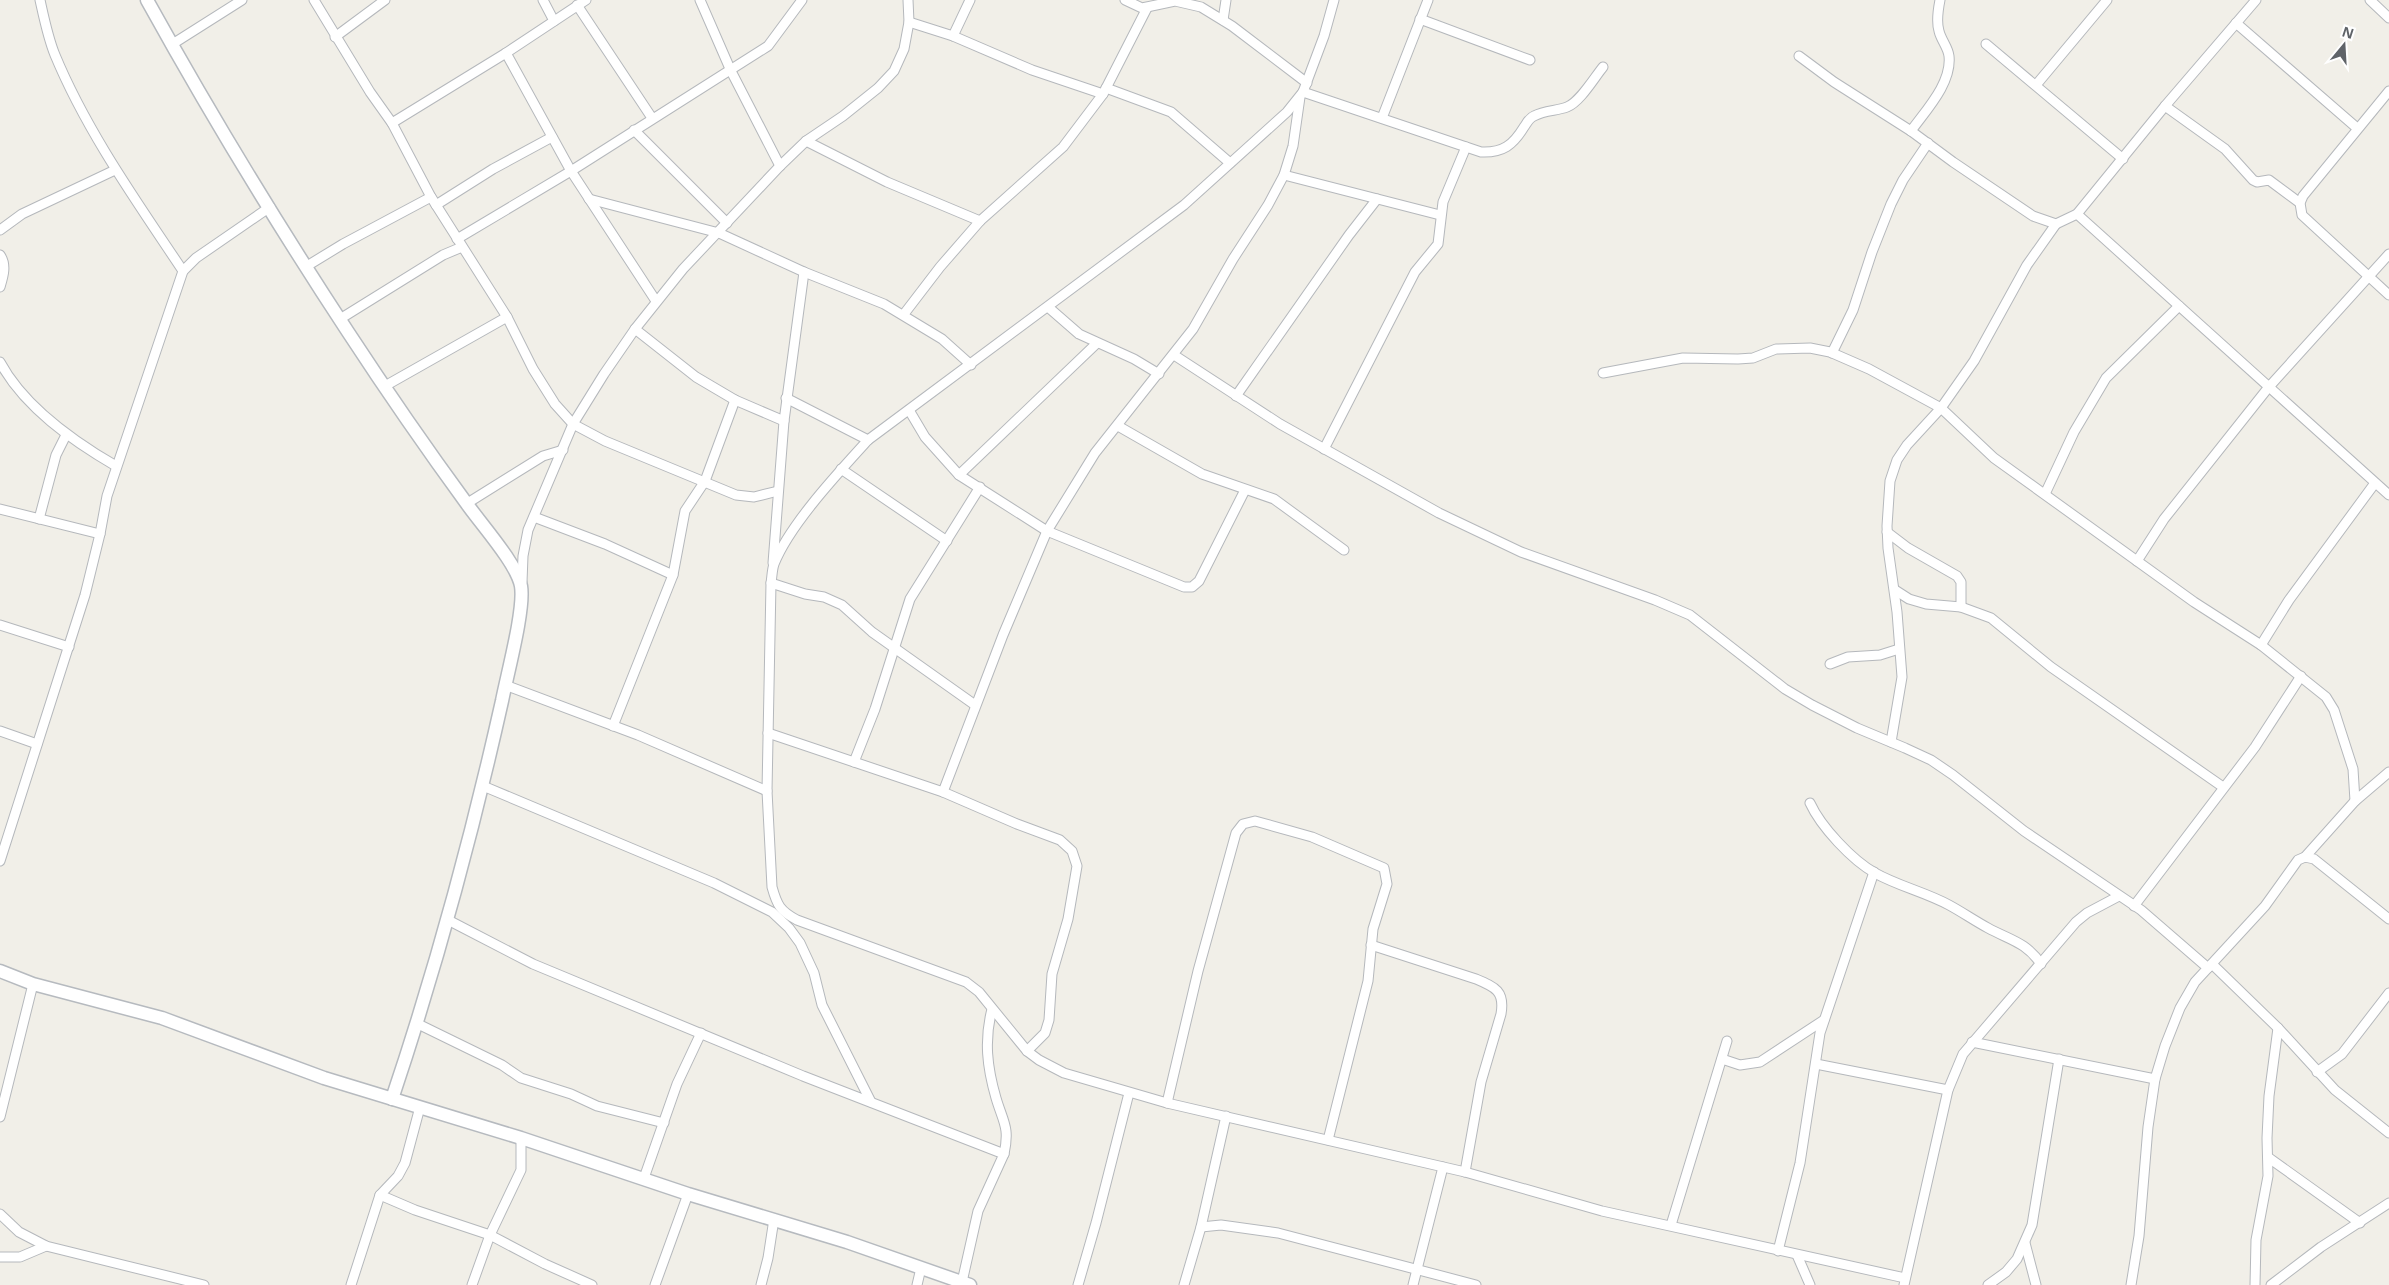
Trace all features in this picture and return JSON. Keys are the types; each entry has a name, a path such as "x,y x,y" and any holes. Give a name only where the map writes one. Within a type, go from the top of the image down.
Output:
{"street":[{"path":"40,0 56,56 115,170 183,271"},
{"path":"146,0 270,207 340,319 466,504 517,573 521,588"},
{"path":"172,45 242,0"},
{"path":"314,0 335,37 392,123 433,201 507,318 533,369 555,404 573,424 605,441 705,481 722,490 754,497 778,491"},
{"path":"335,37 385,0"},
{"path":"543,0 554,21"},
{"path":"392,123 506,53 586,0"},
{"path":"700,0 731,70 780,166"},
{"path":"340,319 443,255 652,118 768,46 802,0"},
{"path":"392,1099 448,920 483,786 520,610 522,556 528,530 573,424 634,329 683,269 806,141 871,94 894,71 904,49 909,22 908,0"},
{"path":"953,36 970,0"},
{"path":"1126,0 1142,8 1175,1 1201,7 1223,20 1307,83"},
{"path":"1223,20 1226,0"},
{"path":"943,792 975,705 1047,531 1095,453 1193,329 1284,175 1293,146 1302,94 1324,36 1334,0"},
{"path":"1382,118 1428,0"},
{"path":"1912,131 1938,92 1948,71 1949,57 1939,32 1937,20 1940,0"},
{"path":"2036,85 2108,0"},
{"path":"1891,742 1902,678 1895,590 1887,532 1890,481 1897,460 1907,445 1941,408 1974,361 2027,264 2056,224 2077,214 2165,106 2256,0"},
{"path":"2370,0 2389,18"},
{"path":"577,5 652,118"},
{"path":"904,314 940,267 980,221 1063,147 1104,91 1147,8"},
{"path":"1420,19 1530,60"},
{"path":"909,22 953,36 1032,70 1171,112 1230,163"},
{"path":"2236,23 2357,128"},
{"path":"1986,44 2122,159"},
{"path":"506,53 571,171 656,301"},
{"path":"1799,56 1834,82 1912,131 2033,216 2056,224"},
{"path":"1302,94 1382,118 1466,148 1481,152 1504,150 1514,143 1533,116 1550,110 1566,108 1574,103 1603,67"},
{"path":"2389,91 2357,128 2303,196 2300,203 2302,215 2389,295"},
{"path":"773,565 795,528 868,440 1184,205 1287,112 1302,94"},
{"path":"2165,106 2225,149 2253,180 2257,182 2269,180 2300,203"},
{"path":"634,130 727,223"},
{"path":"307,266 343,244 433,201 552,137"},
{"path":"806,141 887,182 980,221"},
{"path":"1832,353 1853,310 1872,252 1892,204 1903,180 1928,143"},
{"path":"1324,449 1415,272 1438,244 1443,202 1466,148"},
{"path":"0,230 22,214 115,170"},
{"path":"1284,175 1440,215"},
{"path":"589,199 719,233 804,272 904,314 942,339 971,364"},
{"path":"1236,396 1349,235 1377,199"},
{"path":"0,861 85,596 107,496 116,466 183,271 196,258 270,207"},
{"path":"2077,214 2389,495"},
{"path":"2138,561 2164,519 2268,388 2370,278 2389,254"},
{"path":"0,256 3,259 4,272 0,288"},
{"path":"804,272 786,398 771,583 767,791 772,887 776,900 783,912 797,920 966,982 979,992 1027,1051 1039,1060 1064,1073 1167,1103 1465,1172 1602,1211 1671,1225 1905,1281 1948,1090 1958,1063 1972,1042 2076,922 2087,913 2119,896"},
{"path":"1048,306 1079,334 1096,344 1134,359 1159,374"},
{"path":"2045,494 2074,432 2106,378 2179,306"},
{"path":"385,386 507,318"},
{"path":"634,329 696,377 735,400 784,421"},
{"path":"959,475 1096,344"},
{"path":"1603,372 1683,358 1752,358 1776,349 1810,348 1832,353 1869,369 1941,408 1994,458 2194,602 2261,645 2326,697 2334,710 2353,769 2354,801"},
{"path":"1174,355 1280,424 1439,513 1521,552 1655,600 1690,615 1785,688 1835,717 1931,760 2024,832 2158,923 2210,966 2278,1028 2335,1090 2389,1133"},
{"path":"0,362 7,376 23,394 66,435 116,466"},
{"path":"786,398 868,440"},
{"path":"613,726 673,575 685,510 705,481 735,400"},
{"path":"910,410 925,437 959,475 1047,531 1184,587 1192,587 1199,581 1245,490"},
{"path":"1118,426 1202,474 1274,499 1344,550"},
{"path":"39,519 56,455 66,435"},
{"path":"466,504 543,456 563,450"},
{"path":"842,469 947,541"},
{"path":"2261,645 2289,600 2375,483"},
{"path":"854,762 875,709 910,599 980,487"},
{"path":"0,509 100,534"},
{"path":"534,517 614,547 673,575"},
{"path":"1887,532 1914,552 1957,576 1961,582 1961,607"},
{"path":"771,583 806,594 824,596 842,605 872,632 975,705"},
{"path":"1895,590 1909,599 1926,604 1961,607 1991,618 2051,667 2223,788"},
{"path":"0,625 69,647"},
{"path":"1830,664 1848,657 1880,655 1899,649"},
{"path":"2134,906 2255,747 2301,676"},
{"path":"505,685 703,762 767,791"},
{"path":"0,731 37,744"},
{"path":"768,733 943,792 1017,824 1060,840 1072,851 1077,866 1068,919 1052,974 1049,1020 1045,1033 1027,1051"},
{"path":"2305,858 2354,801 2389,772"},
{"path":"483,786 714,883 772,912 789,928 800,943 814,974 822,1005 871,1102"},
{"path":"1810,803 1822,825 1830,834 1874,872 1949,905 1985,926 2022,943 2029,948 2041,964"},
{"path":"1167,1103 1198,971 1236,833 1243,824 1255,821 1298,833 1342,849 1384,868 1387,884 1373,929 1368,981 1328,1140"},
{"path":"2131,1285 2139,1236 2146,1147 2155,1079 2165,1046 2180,1008 2195,982 2265,906 2298,860 2305,858 2314,859 2389,919"},
{"path":"1778,1251 1800,1163 1824,1020 1874,872"},
{"path":"448,920 533,964 871,1102 1004,1154"},
{"path":"1371,944 1476,979 1493,986 1501,994 1503,1003 1501,1014 1481,1082 1465,1172"},
{"path":"0,971 33,984 162,1018 324,1078 521,1138 688,1194 774,1219 966,1284 978,1211 1004,1154 1007,1131 993,1088 987,1054 988,1024 992,1009"},
{"path":"0,1117 33,984"},
{"path":"2318,1072 2342,1054 2389,992"},
{"path":"1722,1059 1740,1065 1760,1062 1824,1020"},
{"path":"416,1024 502,1064 521,1078 571,1094 597,1106 664,1123"},
{"path":"2255,1285 2254,1258 2256,1232 2268,1176 2269,1096 2278,1028"},
{"path":"644,1178 677,1084 701,1033"},
{"path":"1671,1225 1727,1040"},
{"path":"1972,1042 2155,1079"},
{"path":"1988,1285 2006,1272 2025,1243 2032,1225 2039,1192 2059,1059"},
{"path":"1816,1064 1948,1090"},
{"path":"1078,1285 1129,1093"},
{"path":"0,1094 3,1105"},
{"path":"351,1285 380,1195 398,1176 405,1163 420,1107"},
{"path":"1184,1285 1201,1227 1226,1116"},
{"path":"472,1285 490,1235 521,1170 521,1138"},
{"path":"2269,1158 2360,1223"},
{"path":"1412,1285 1443,1167"},
{"path":"655,1285 688,1194"},
{"path":"380,1195 415,1210 490,1235 545,1264 592,1285"},
{"path":"2271,1285 2321,1247 2389,1203"},
{"path":"0,1214 19,1232 46,1246 204,1285"},
{"path":"761,1285 768,1258 774,1219"},
{"path":"1201,1227 1221,1225 1278,1233 1476,1285"},
{"path":"2025,1243 2036,1285"},
{"path":"0,1258 20,1257 46,1246"},
{"path":"1797,1256 1810,1285"},
{"path":"916,1285 921,1268"}]}
